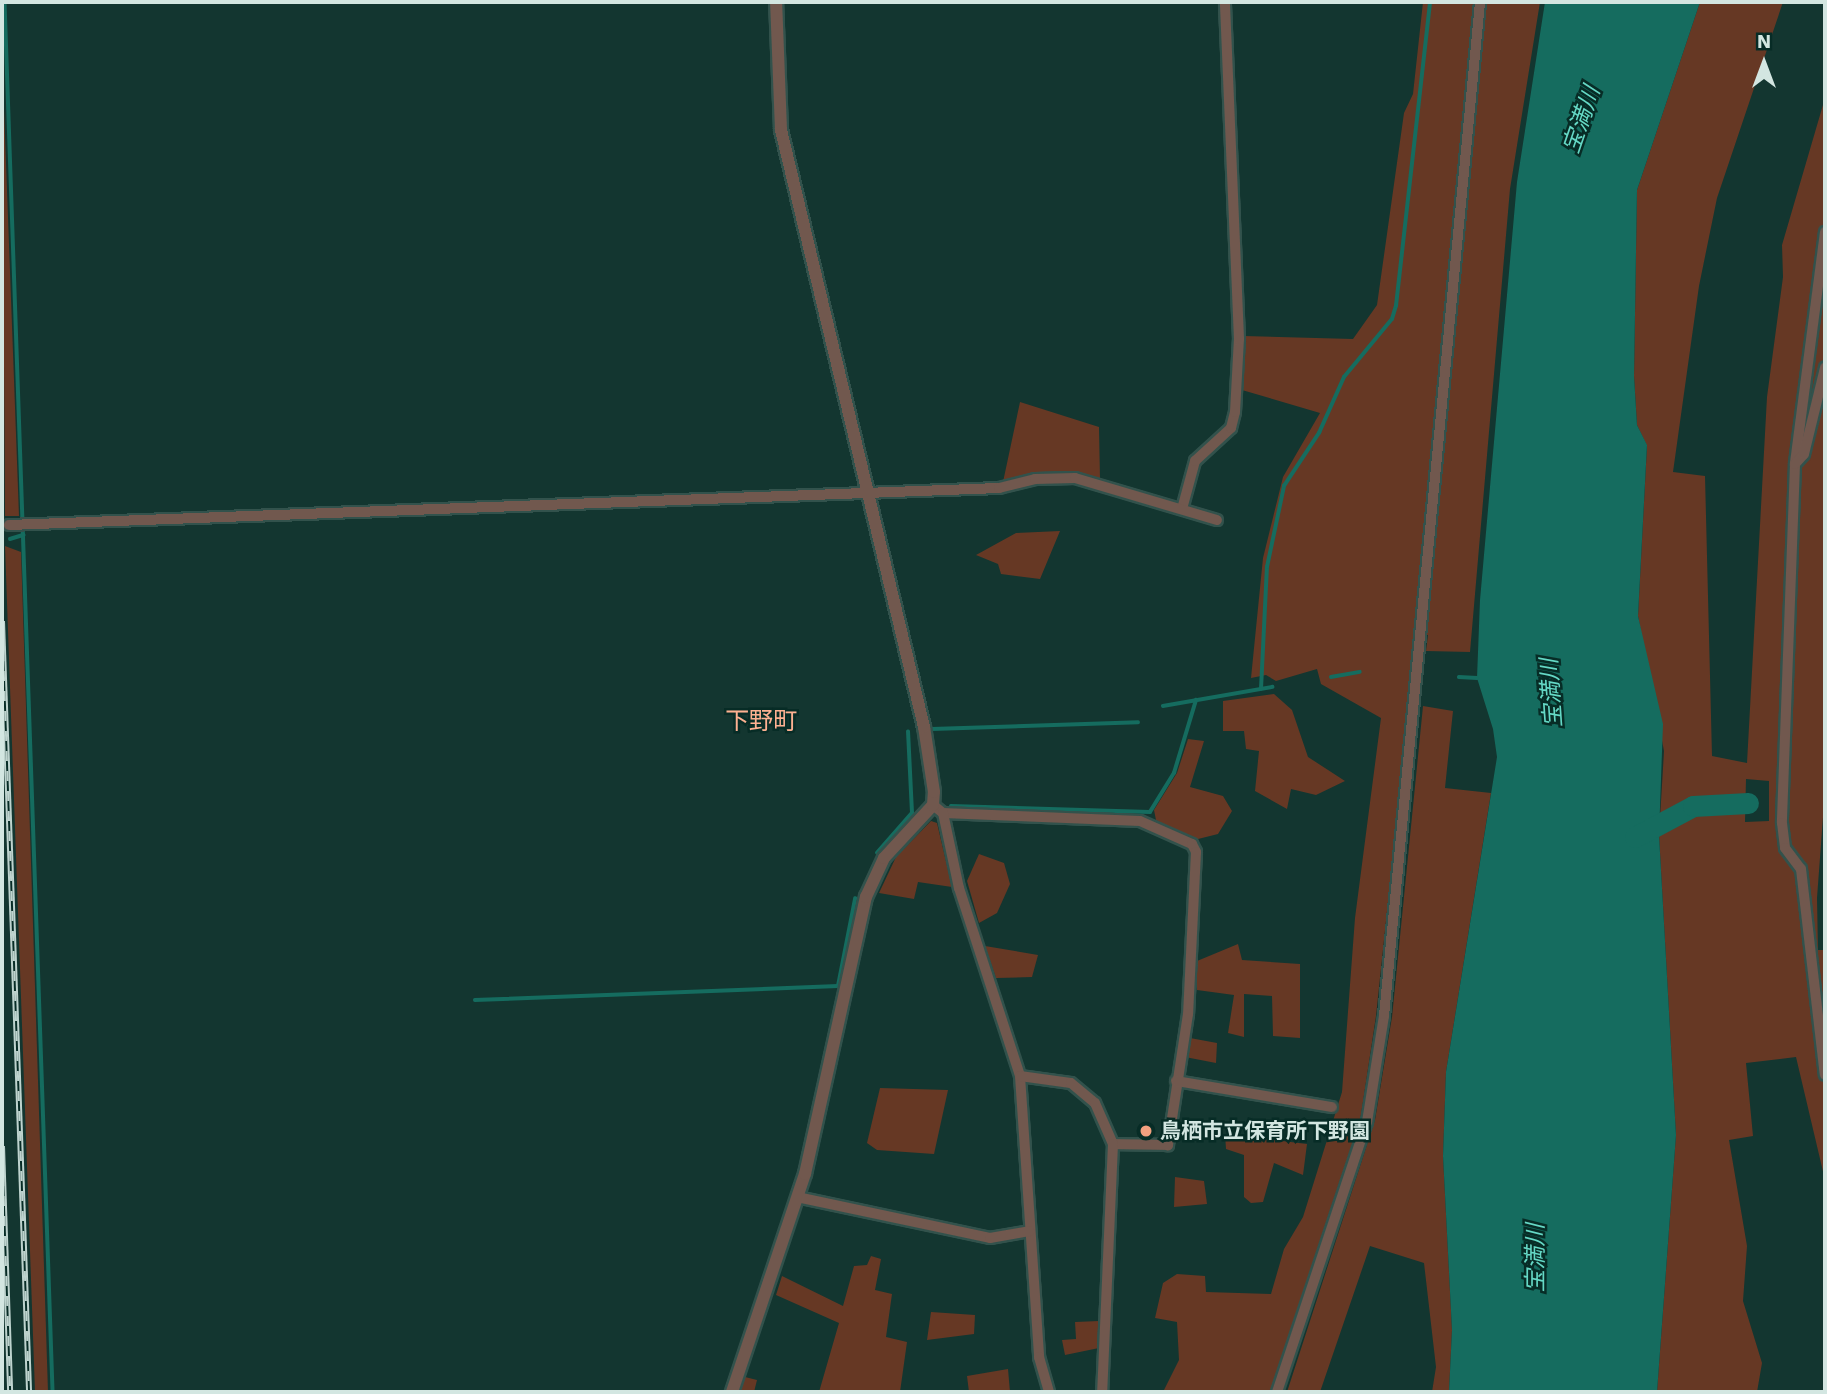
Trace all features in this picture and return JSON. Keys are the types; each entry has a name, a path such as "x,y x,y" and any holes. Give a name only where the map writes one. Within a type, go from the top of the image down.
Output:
{"street":[{"path":"776,2 781,130 866,494 924,727 938,809 959,888 1020,1076 1039,1357 1049,1392"},
{"path":"1182,509 1195,461 1231,428 1237,387 1225,2"},
{"path":"1277,1392 1367,1122 1384,1016 1480,2"},
{"path":"1825,232 1795,464 1782,823 1785,848 1801,869 1825,1075"},
{"path":"1795,464 1804,454 1825,368"},
{"path":"13,524 866,494 999,488 1035,479 1075,478 1217,520"},
{"path":"732,1392 797,1197 866,897 884,858 938,809 1140,821 1192,844 1196,852 1188,1014 1165,1149 1113,1144"},
{"path":"1020,1076 1071,1083 1095,1103 1113,1144 1102,1392"},
{"path":"1176,1081 1332,1107"},
{"path":"797,1197 990,1238 1029,1231"}],"shaded area":[{"path":"1423,2 1540,2 1510,189 1470,652 1426,651 1428,635 1416,634 1376,1016 1360,1121 1272,1392 1163,1392 1179,1360 1177,1322 1155,1318 1163,1283 1177,1274 1205,1276 1206,1292 1271,1294 1284,1249 1303,1217 1342,1092 1355,918 1381,718 1321,684 1317,669 1276,681 1266,675 1251,678 1263,558 1283,477 1320,413 1242,390 1243,336 1353,339 1377,305 1404,113 1413,94"},
{"path":"1700,2 1783,2 1717,198 1699,286 1673,472 1705,476 1712,756 1747,763 1767,397 1783,277 1782,245 1825,98 1825,790 1817,898 1818,950 1825,950 1825,1180 1796,1057 1746,1063 1753,1136 1729,1140 1747,1246 1743,1301 1762,1363 1757,1392 1657,1392 1676,1135 1659,835 1664,751 1638,616 1647,446 1637,425 1634,376 1637,190","holes":["1746,779 1769,781 1769,821 1745,822"]},
{"path":"2,54 19,516 5,516"},
{"path":"1020,402 1099,427 1100,479 1071,473 1036,473 1003,482"},
{"path":"1060,531 1040,579 1001,574 998,564 976,555 1016,533"},
{"path":"5,546 21,552 48,1392 35,1392"},
{"path":"1274,694 1292,710 1308,757 1345,781 1316,795 1291,789 1287,809 1255,791 1259,751 1246,749 1244,731 1223,731 1223,701"},
{"path":"1423,706 1453,711 1445,788 1491,793 1446,1072 1443,1156 1452,1330 1449,1392 1432,1392 1436,1367 1424,1263 1370,1246 1320,1392 1287,1392 1375,1120 1392,1017"},
{"path":"1188,739 1204,741 1190,787 1223,796 1232,811 1218,834 1194,840 1156,820 1154,810 1177,773"},
{"path":"931,821 937,823 952,887 918,882 914,899 879,893 896,857"},
{"path":"979,854 1004,863 1010,884 997,913 979,923 967,881"},
{"path":"1238,944 1242,960 1300,964 1300,1038 1273,1036 1272,996 1244,994 1244,1037 1228,1033 1234,995 1197,990 1197,961"},
{"path":"985,946 1038,955 1032,977 996,978"},
{"path":"1190,1038 1217,1043 1216,1063 1185,1057"},
{"path":"880,1088 948,1090 934,1154 877,1150 867,1143"},
{"path":"1225,1134 1307,1144 1303,1175 1274,1163 1263,1202 1251,1203 1244,1197 1244,1155 1226,1149"},
{"path":"1175,1177 1204,1181 1207,1204 1174,1207"},
{"path":"871,1256 881,1259 875,1290 892,1294 886,1337 907,1342 900,1392 819,1392 839,1323 776,1295 782,1276 843,1306 854,1266 867,1265"},
{"path":"931,1312 975,1315 974,1334 927,1340"},
{"path":"1099,1321 1099,1348 1065,1355 1062,1340 1076,1339 1075,1322"},
{"path":"1008,1369 1010,1392 969,1392 967,1376"},
{"path":"745,1377 757,1380 754,1392 740,1392"}],"water":[{"name":"宝満川","path":"1545,2 1700,2 1637,190 1634,376 1637,425 1647,445 1638,616 1663,724 1659,835 1676,1135 1657,1392 1449,1392 1452,1330 1443,1156 1446,1072 1497,757 1493,729 1477,678 1480,600 1517,182"}],"waterway":[{"path":"5,2 53,1392"},
{"path":"1261,689 1267,567 1284,486 1319,433 1344,377 1392,319 1396,306 1430,2"},
{"path":"10,539 23,535"},
{"path":"1331,677 1360,672"},
{"path":"918,674 922,692"},
{"path":"1459,677 1477,678"},
{"path":"1163,706 1272,687"},
{"path":"951,806 1150,812 1174,773 1196,700"},
{"path":"932,729 1138,722"},
{"path":"877,853 912,813 908,732"},
{"path":"1635,837 1693,806 1748,803"},
{"path":"475,1000 838,986 855,899"}],"railway":[{"path":"2,621 29,1392"},
{"path":"2,1146 10,1392"}],"place":[{"name":"鳥栖市立保育所下野園","path":"1146,1131"}],"district":[{"name":"下野町","path":"761,722"}]}
